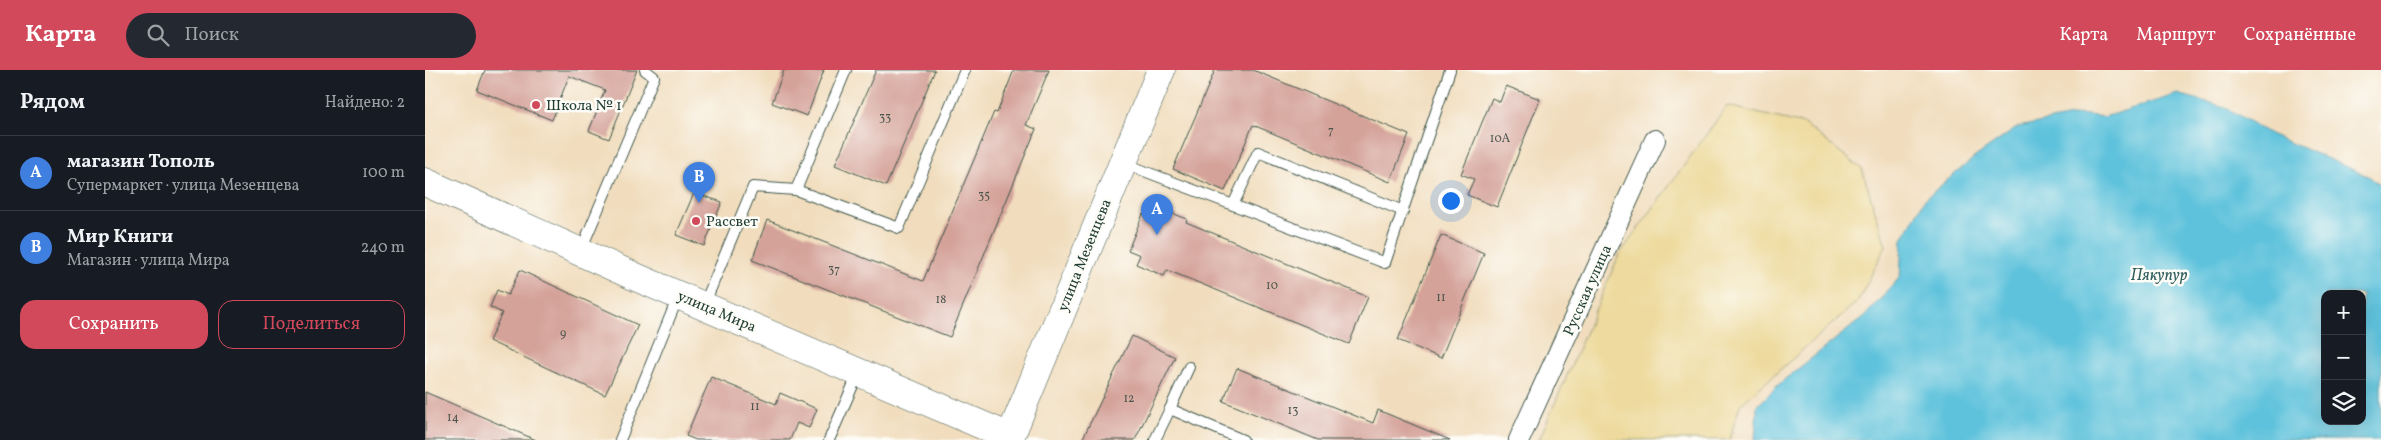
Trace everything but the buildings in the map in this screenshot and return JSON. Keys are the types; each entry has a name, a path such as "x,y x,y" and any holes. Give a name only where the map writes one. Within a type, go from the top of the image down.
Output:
{"street":[{"name":"улица Мезенцева","path":"1009,439 1161,70"},
{"name":"Русская улица","path":"1519,440 1655,140"},
{"name":"улица Мира","path":"425,182 678,295 859,372 1009,439"}],"lane":[{"path":"581,252 654,77 645,70"},
{"path":"796,190 846,70"},
{"path":"704,306 753,187 796,190 899,228 965,70"},
{"path":"1123,162 1385,263 1451,70"},
{"path":"1233,205 1258,152 1403,211"},
{"path":"620,440 678,295"},
{"path":"1155,440 1189,367"},
{"path":"829,440 859,372"},
{"path":"1170,409 1243,440"}],"sand":[{"path":"1727,106 1804,124 1862,169 1886,246 1858,301 1740,405 1729,440 1539,440 1619,255"}],"water":[{"name":"Пякупур","path":"2178,94 2225,107 2270,134 2370,177 2381,186 2381,440 1755,440 1757,406 1780,383 1865,316 1900,277 1902,239 1925,199 1975,157 2018,127 2080,114 2104,117"}],"place":[{"name":"Школа № 1","path":"536,105"},
{"name":"Мир Книги","path":"699,203"},
{"name":"Рассвет","path":"696,221"},
{"name":"магазин Тополь","path":"1157,235"}]}
